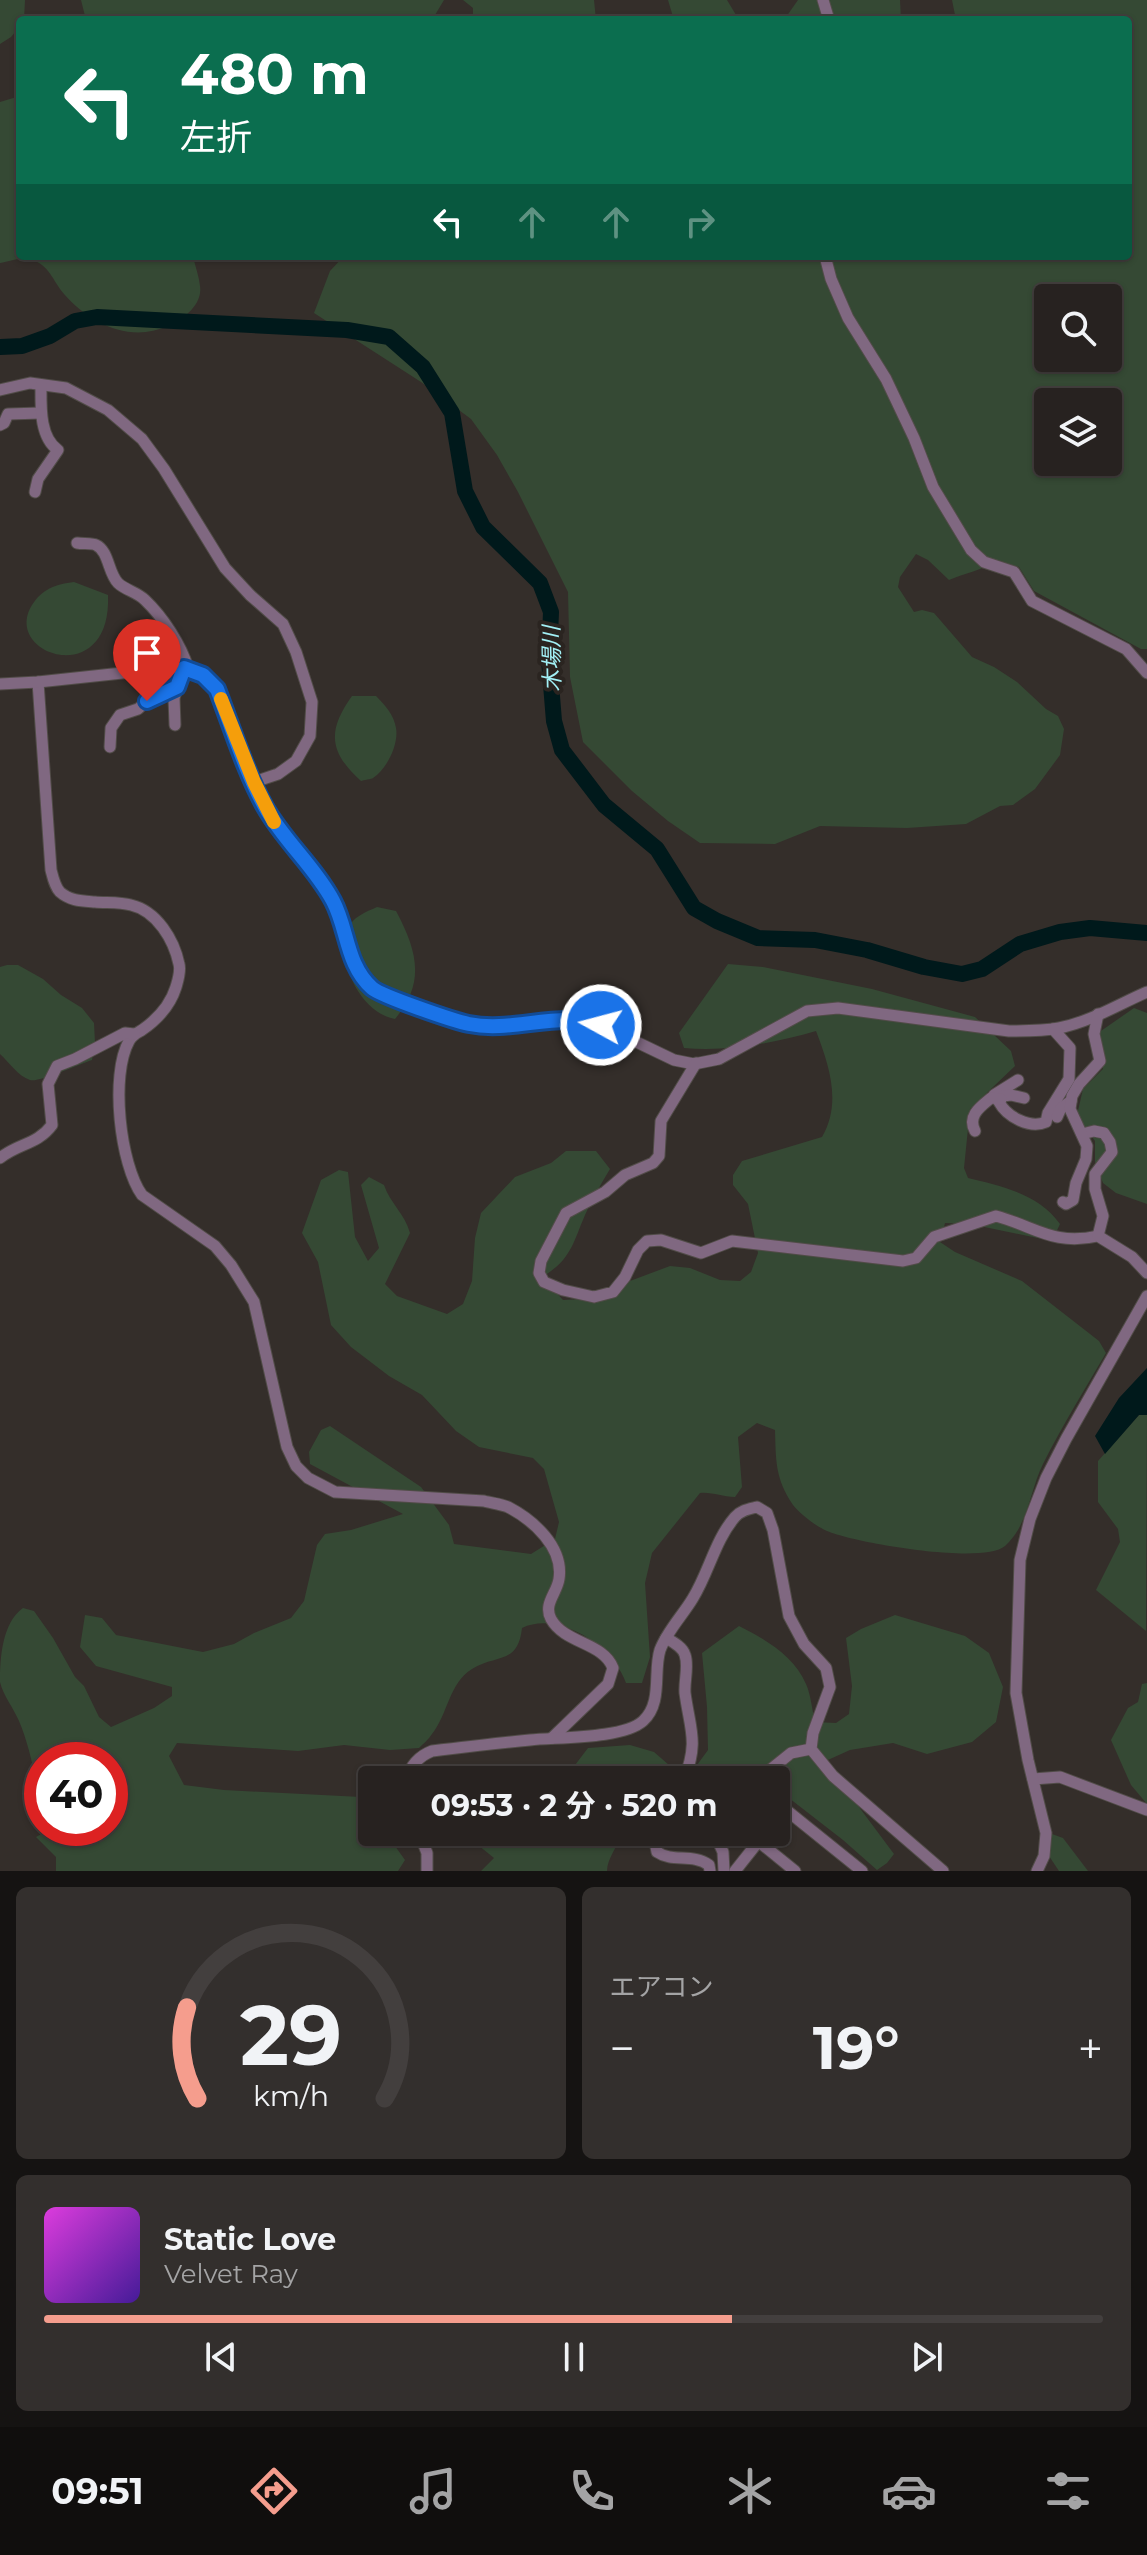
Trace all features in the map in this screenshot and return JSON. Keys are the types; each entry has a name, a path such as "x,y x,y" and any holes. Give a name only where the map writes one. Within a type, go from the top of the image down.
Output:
{"street":[{"path":"826,260 848,318 886,379 933,487 971,550 984,562 1014,572 1032,601 1126,649 1147,673"},
{"path":"0,390 30,383 66,388 108,410 142,439 225,568 283,624 296,652 312,702 310,736 296,761 278,774 254,782"},
{"path":"35,492 38,479 58,450 52,446 41,413 41,385"},
{"path":"0,425 8,414 41,413"},
{"path":"77,543 96,545 103,551 118,583 144,599 174,636 186,668 174,698 175,725"},
{"path":"0,684 169,668 186,668 203,675 217,689 264,806 330,895 342,917 347,947 357,970 372,988 385,996 465,1023 490,1027 572,1020 601,1025 674,1060 696,1063 719,1059 807,1011 838,1008 1009,1031 1053,1029 1098,1014 1147,992"},
{"path":"38,682 51,870 58,890 78,901 132,905 146,911 160,923 170,939 180,966 170,1002 163,1012 134,1034 124,1053 120,1128 129,1172 142,1195 215,1246 254,1302 287,1447 296,1466 308,1478 335,1492 484,1501 507,1507 549,1539 558,1562 559,1579 549,1602 550,1618 564,1634 603,1654 613,1668 608,1684 552,1738"},
{"path":"110,747 111,728 120,715 138,709 147,701 177,687"},
{"path":"996,1099 1004,1111 1014,1118 1041,1125 1046,1122 1048,1113 1100,1061 1094,1034 1098,1014"},
{"path":"1053,1029 1070,1048 1070,1109 1087,1146 1073,1200 1066,1204 1063,1202"},
{"path":"0,1158 43,1137 52,1125 48,1084 57,1066 125,1033 134,1034"},
{"path":"696,1063 661,1121 659,1156 653,1163 625,1175 605,1192 566,1213 541,1261 539,1273 544,1282 594,1297 613,1292 625,1277 638,1250 647,1241 661,1240 701,1253 732,1241 903,1261 916,1258 934,1237 996,1216 1039,1233 1077,1241 1098,1236 1132,1257 1147,1273"},
{"path":"996,1099 998,1091 1018,1080"},
{"path":"975,1131 971,1124 973,1115 996,1099 1011,1095 1024,1098"},
{"path":"1057,1117 1068,1096"},
{"path":"1083,1136 1094,1131 1104,1133 1112,1152 1095,1174 1095,1189 1103,1216 1098,1236"},
{"path":"1037,1871 1044,1856 1046,1833 1016,1693 1020,1560 1030,1519 1066,1439 1147,1296"},
{"path":"412,1766 432,1751 590,1736 643,1722 657,1689 660,1651 666,1638 694,1597 725,1530 738,1513 757,1507 767,1513 773,1530 789,1616 804,1644 826,1668 830,1687 813,1733 811,1749 833,1776 943,1871"},
{"path":"666,1638 685,1654 685,1691 694,1734 690,1766"},
{"path":"775,1766 791,1753 811,1749"},
{"path":"1033,1779 1060,1777 1147,1810"},
{"path":"790,1813 857,1869"},
{"path":"424,1846 427,1871"},
{"path":"656,1846 657,1852 665,1858 700,1858 709,1865 710,1871"},
{"path":"720,1846 724,1871"},
{"path":"735,1871 755,1846"},
{"path":"771,1846 795,1871"}],"green space":[{"path":"0,0 25,0 24,16 16,16 16,31 0,44"},
{"path":"81,0 444,0 434,16 85,16"},
{"path":"463,0 594,0 596,16 473,16 473,8"},
{"path":"668,0 727,0 737,16 673,16"},
{"path":"798,0 900,0 901,16 787,16"},
{"path":"952,0 1147,0 1147,649 1141,649 1034,591 1019,567 998,560 949,580 928,560 916,554 900,577 898,587 914,612 934,613 972,657 1017,682 1058,716 1064,729 1060,755 1035,789 1013,805 1000,806 966,824 907,828 820,826 775,844 700,843 632,791 583,742 570,677 568,592 518,492 471,419 421,382 314,313 330,271 340,260 1132,260 1132,16 955,16"},
{"path":"16,97 16,260 0,263 0,102"},
{"path":"32,260 194,260 200,293 185,316 168,326 154,331 125,331 98,322 74,305"},
{"path":"74,582 108,595 105,625 93,644 78,654 60,655 43,649 31,638 27,623 32,605 40,595 55,586"},
{"path":"352,696 376,696 391,715 396,728 396,741 387,762 373,778 361,781 337,751 335,741 338,720"},
{"path":"377,907 396,911 413,953 415,966 411,992 395,1019 383,1015 362,997 354,984 346,957 345,942 350,925 360,915"},
{"path":"728,964 763,967 872,989 975,1017 1011,1051 1015,1066 970,1109 964,1168 968,1178 1030,1198 1060,1224 1052,1241 970,1224 945,1223 940,1242 955,1252 1022,1281 1099,1341 1106,1353 1043,1464 1024,1518 1013,1538 1005,1546 992,1551 946,1553 864,1541 818,1527 793,1505 787,1495 776,1460 775,1430 757,1423 738,1437 742,1487 735,1497 700,1493 652,1553 645,1583 650,1657 642,1683 626,1683 610,1657 583,1635 552,1624 537,1624 522,1628 520,1640 511,1653 481,1664 464,1675 453,1690 437,1726 419,1748 390,1750 344,1745 298,1751 177,1743 169,1756 184,1785 358,1797 358,1846 395,1846 405,1860 398,1871 56,1871 56,1857 45,1846 128,1846 128,1742 26,1742 0,1682 6,1632 23,1608 34,1611 75,1677 84,1686 99,1717 111,1727 154,1708 172,1696 172,1687 96,1666 80,1647 85,1615 102,1618 116,1635 203,1652 234,1644 291,1618 304,1601 317,1545 325,1534 351,1530 403,1514 310,1464 309,1452 321,1430 330,1426 421,1487 449,1525 454,1544 531,1554 555,1539 559,1522 544,1469 533,1458 479,1447 456,1431 422,1395 389,1376 351,1347 331,1325 318,1262 302,1233 321,1180 339,1170 348,1172 355,1237 368,1261 379,1248 361,1185 369,1177 384,1185 410,1233 385,1284 397,1296 447,1314 463,1304 472,1281 475,1238 481,1213 515,1177 551,1163 566,1151 596,1151 610,1169 570,1250 552,1271 542,1277 563,1300 582,1299 670,1266 690,1268 720,1280 740,1281 751,1272 758,1253 748,1204 733,1185 733,1175 742,1161 822,1137 831,1111 829,1071 816,1031 751,1046 717,1049 684,1048 679,1033"},
{"path":"18,965 43,979 82,1008 94,1023 92,1060 30,1080 0,1054 0,967"},
{"path":"1134,1008 1147,1013 1147,1204 1116,1193 1103,1183 1095,1162 1095,1141 1077,1115 1083,1089 1103,1069 1098,1033"},
{"path":"1139,1415 1147,1415 1146,1631 1096,1590 1120,1542 1118,1529 1098,1502 1098,1461"},
{"path":"895,1615 965,1636 989,1653 1003,1687 996,1722 972,1742 927,1754 893,1743 850,1750 819,1764 853,1799 894,1854 877,1870 790,1799 790,1766 574,1766 588,1748 630,1745 654,1752 669,1765 697,1765 708,1750 702,1653 739,1626 768,1643 794,1665 808,1688 815,1722 836,1723 849,1714 852,1686 846,1638"},
{"path":"1147,1683 1147,1804 1131,1785 1111,1740 1128,1708 1138,1702 1142,1684"},
{"path":"1052,1834 1063,1838 1088,1871 1059,1871 1049,1856"},
{"path":"479,1846 616,1846 607,1871 481,1871 494,1858"}],"water":[{"path":"1147,1368 1147,1415 1139,1415 1105,1454 1095,1436 1119,1398"}],"waterway":[{"name":"木場川","path":"0,347 22,346 50,336 75,321 97,317 347,330 389,337 423,367 452,413 465,491 483,527 540,583 551,612 549,660 554,721 562,750 604,805 657,849 694,908 758,938 815,940 962,974 982,969 1020,944 1060,932 1090,928 1147,933"}],"slow traffic":[{"path":"221,699 264,806 274,822"}],"route":[{"path":"147,701 177,687 184,668 203,675 217,689 264,806 330,895 342,917 347,947 357,970 372,988 385,996 465,1023 490,1027 572,1020 601,1025"}]}
